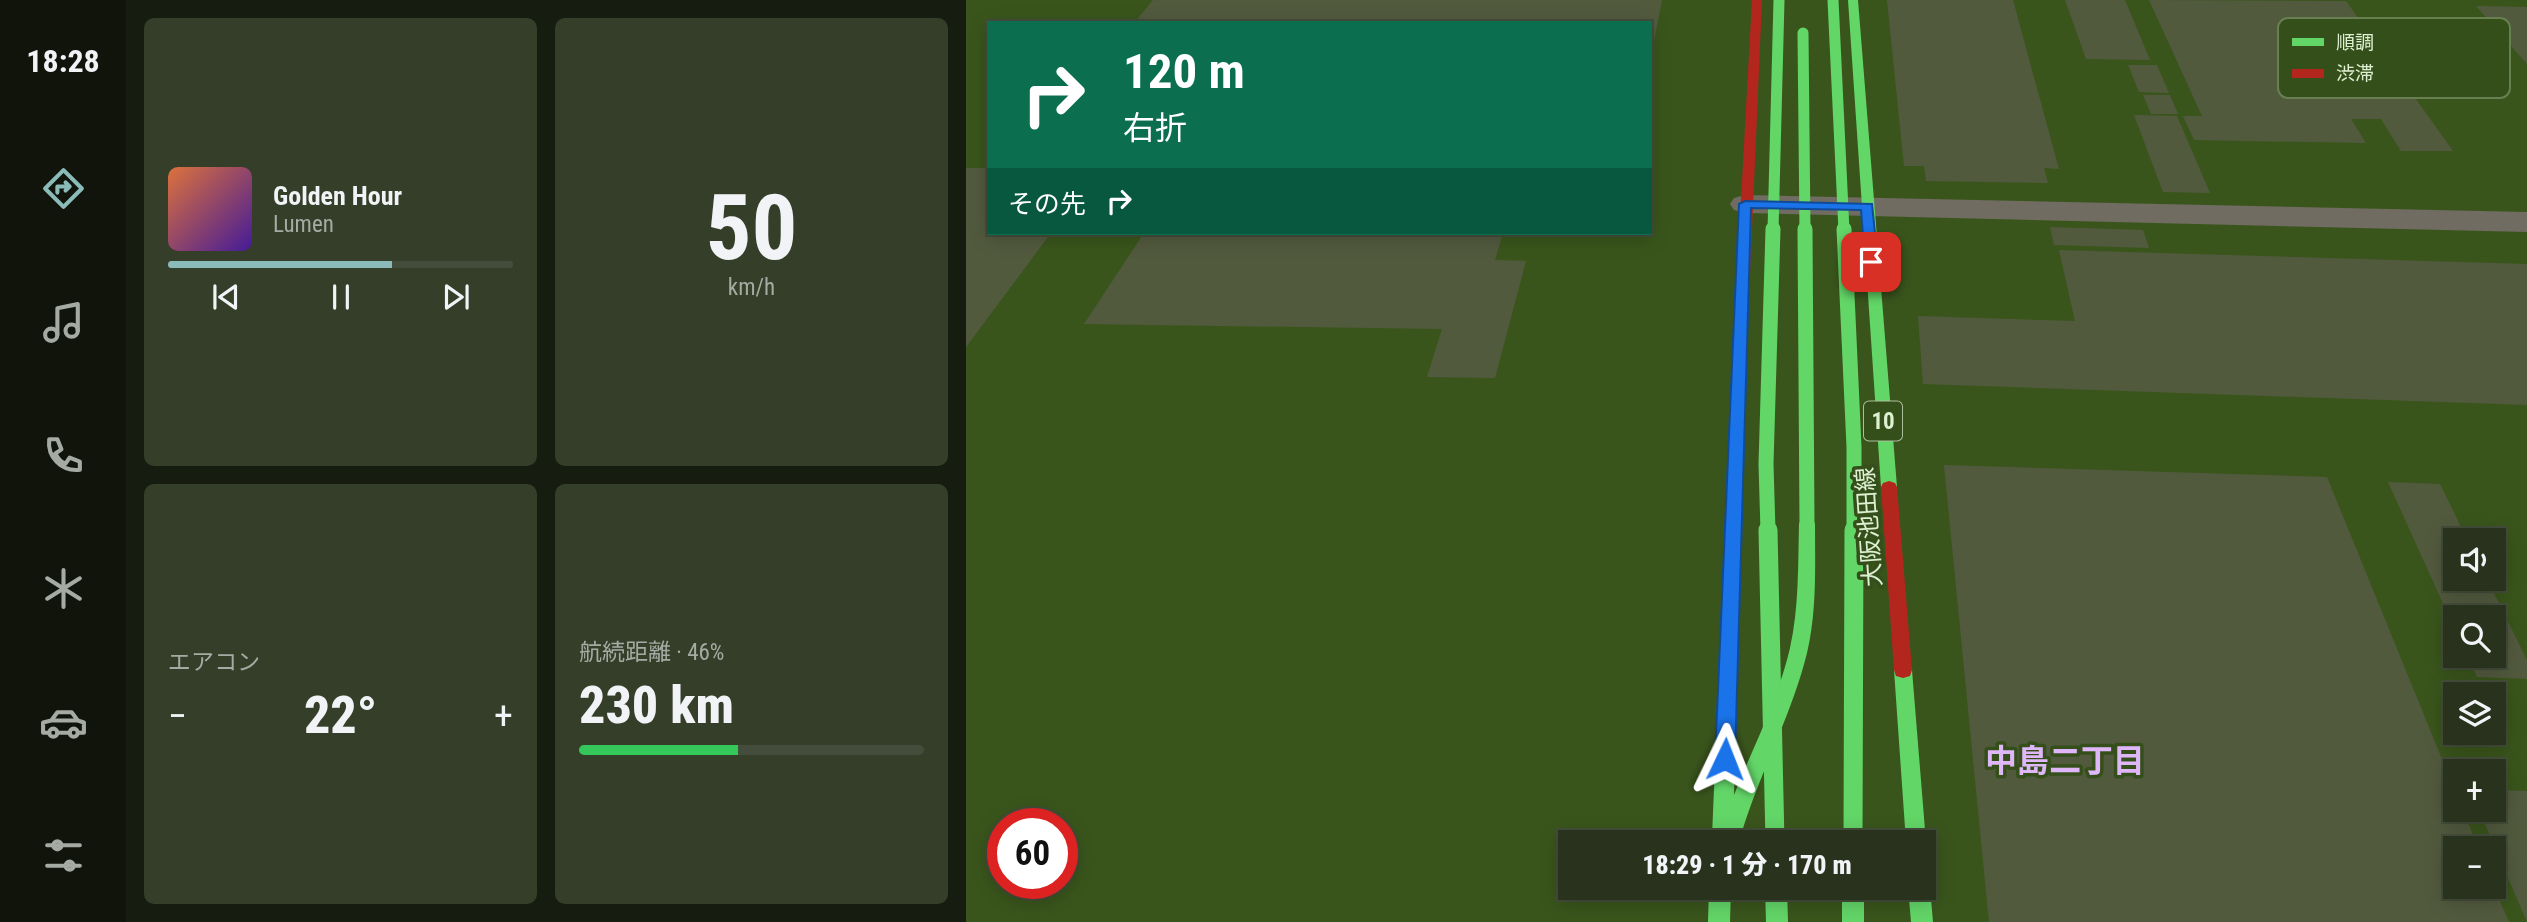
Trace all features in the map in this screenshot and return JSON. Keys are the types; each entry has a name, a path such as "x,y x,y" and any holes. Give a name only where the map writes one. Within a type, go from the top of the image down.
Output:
{"main road":[{"path":"1721,830 1745,204 1757,0"},
{"path":"1775,830 1766,464 1779,0"},
{"path":"1833,0 1854,446 1853,830"},
{"name":"大阪池田線","path":"1853,0 1915,830"},
{"path":"1731,830 1738,805 1794,669 1804,624 1807,524 1803,14"},
{"path":"1719,922 1720,900"},
{"path":"1776,900 1777,922"},
{"path":"1853,900 1853,922"},
{"path":"1920,900 1922,922"}],"street":[{"path":"1745,204 2527,222"}],"shaded area":[{"path":"966,0 2527,0 2527,922 966,922"}],"building":[{"path":"1153,0 1662,0 1652,52 1652,21 1136,21"},
{"path":"1887,0 2013,0 2059,169 2044,168 2048,183 1926,181 1924,166 1904,166"},
{"path":"2065,0 2125,0 2150,60 2086,59"},
{"path":"2149,0 2346,1 2358,18 2278,18 2278,98 2415,98 2453,151 2401,151 2381,119 2351,119 2366,143 2194,140 2183,116 2202,116"},
{"path":"2476,6 2527,7 2527,64 2510,45 2510,18 2487,18"},
{"path":"2128,65 2157,65 2169,93 2139,92"},
{"path":"2143,95 2170,95 2178,114 2151,114"},
{"path":"2134,115 2177,116 2210,193 2163,192"},
{"path":"966,168 987,168 987,235 1050,235 966,347"},
{"path":"2050,227 2143,230 2149,248 2054,245"},
{"path":"1143,235 1502,235 1495,260 1526,261 1495,378 1427,377 1442,329 1084,324"},
{"path":"2059,250 2527,264 2527,405 1923,384 1918,316 2075,321"},
{"path":"1944,465 2327,477 2443,762 2443,822 2468,822 2474,836 2443,836 2443,899 2499,899 2509,922 1989,922"},
{"path":"2388,482 2440,484 2462,528 2443,528 2443,591 2493,591 2500,605 2444,605"},
{"path":"2506,617 2527,660 2527,679 2477,677 2473,668 2506,668"},
{"path":"2506,790 2527,791 2527,922 2506,873 2506,836 2490,836 2484,822 2506,822"}],"traffic: fast":[{"path":"1775,830 1766,464 1779,0"},
{"path":"1833,0 1854,447 1853,830"},
{"path":"1853,0 1889,487"},
{"path":"1803,33 1807,524"},
{"path":"1722,830 1740,345"},
{"path":"1732,830 1779,711 1799,650 1805,596 1807,524"},
{"path":"1903,670 1915,830"},
{"path":"1719,922 1720,900"},
{"path":"1776,900 1777,922"},
{"path":"1853,900 1853,922"},
{"path":"1920,900 1922,922"}],"traffic: jam":[{"path":"1740,345 1757,0"},
{"path":"1889,487 1903,670"}],"district":[{"name":"中島二丁目","path":"2065,761"}],"route":[{"path":"1725,759 1745,204 1867,206 1871,262"}]}
